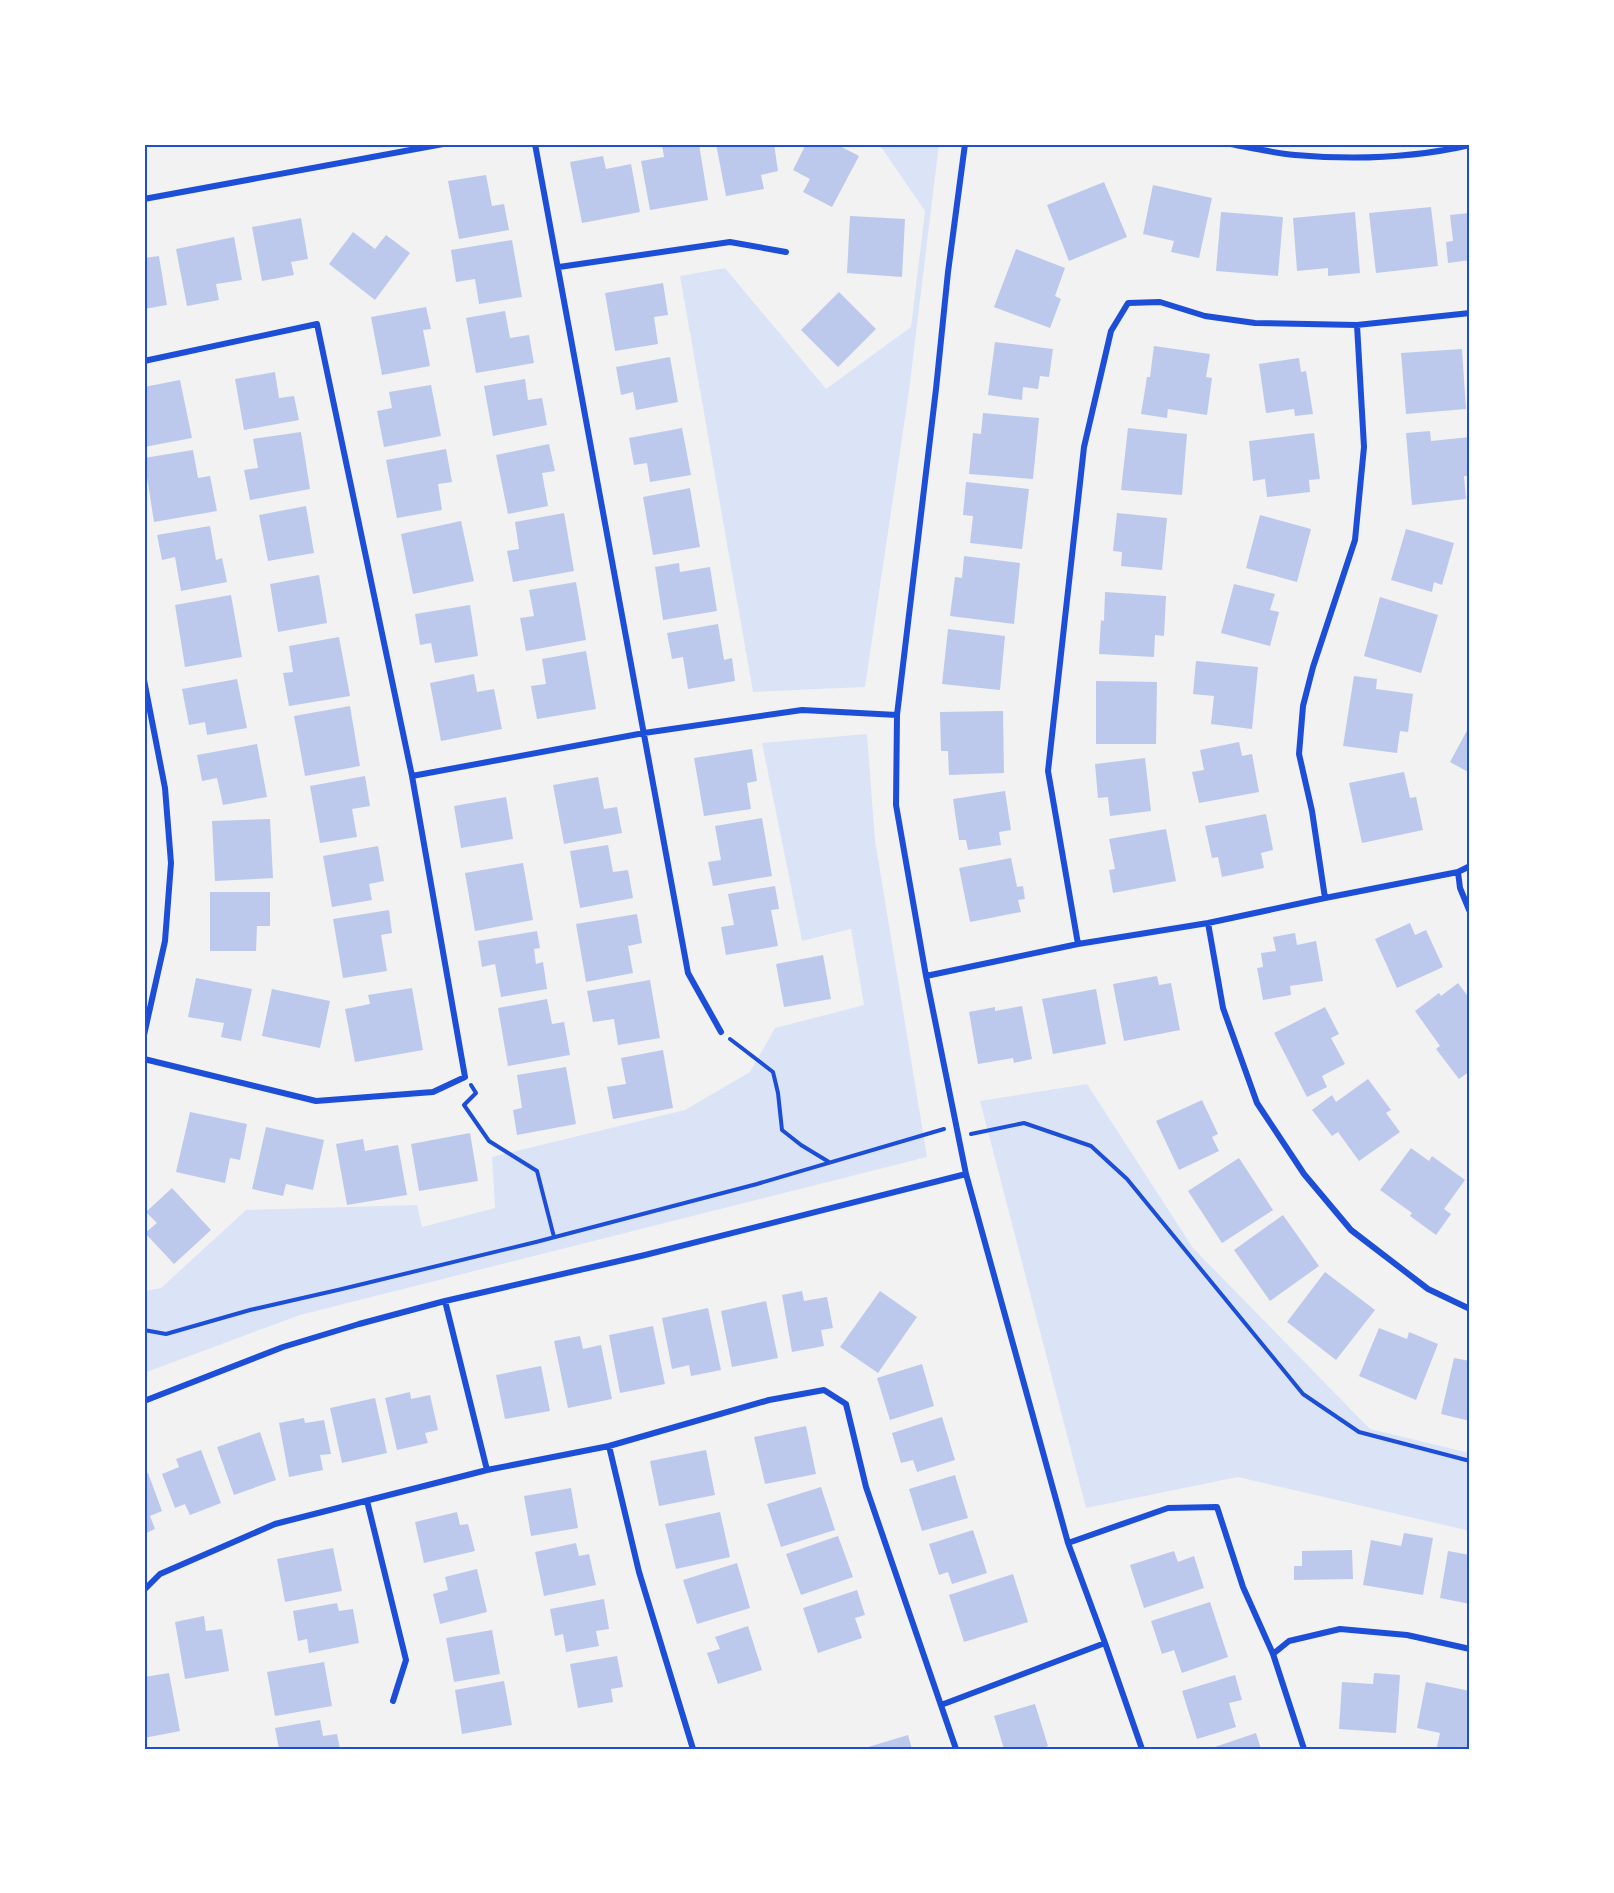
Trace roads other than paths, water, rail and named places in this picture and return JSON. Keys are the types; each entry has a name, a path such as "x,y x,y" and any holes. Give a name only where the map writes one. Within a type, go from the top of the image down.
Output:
{"street":[{"path":"144,199 443,144"},
{"path":"535,144 688,973 721,1032"},
{"path":"965,144 949,261 897,715 896,805 926,976 966,1174 1068,1543 1142,1749"},
{"path":"1231,144 1293,155 1372,158 1441,152 1470,146"},
{"path":"559,267 730,242 786,252"},
{"path":"1078,944 1048,771 1084,447 1111,331 1128,303 1160,302 1204,316 1255,322 1357,325 1470,313"},
{"path":"144,360 317,324 412,776 465,1077 433,1092 316,1101 144,1059"},
{"path":"1325,898 1312,811 1299,754 1303,706 1313,667 1355,540 1364,447 1357,325"},
{"path":"144,680 165,788 171,863 165,941 144,1035"},
{"path":"412,776 644,733 802,710 897,715"},
{"path":"926,976 1078,944 1208,923 1458,872 1470,866"},
{"path":"1458,872 1460,888 1470,912"},
{"path":"1208,923 1223,1008 1257,1103 1304,1174 1351,1230 1428,1289 1470,1309"},
{"path":"144,1401 283,1347 445,1301 645,1255 966,1174"},
{"path":"445,1301 487,1470"},
{"path":"144,1590 160,1574 275,1524 487,1470 609,1446 769,1400 824,1390 846,1404 866,1487 956,1749"},
{"path":"609,1446 639,1572 693,1749"},
{"path":"367,1501 406,1660 393,1701"},
{"path":"1068,1543 1168,1508 1217,1507 1243,1587 1273,1654 1304,1749"},
{"path":"1273,1654 1289,1641 1340,1629 1407,1635 1470,1649"},
{"path":"941,1705 1105,1643"}]}
